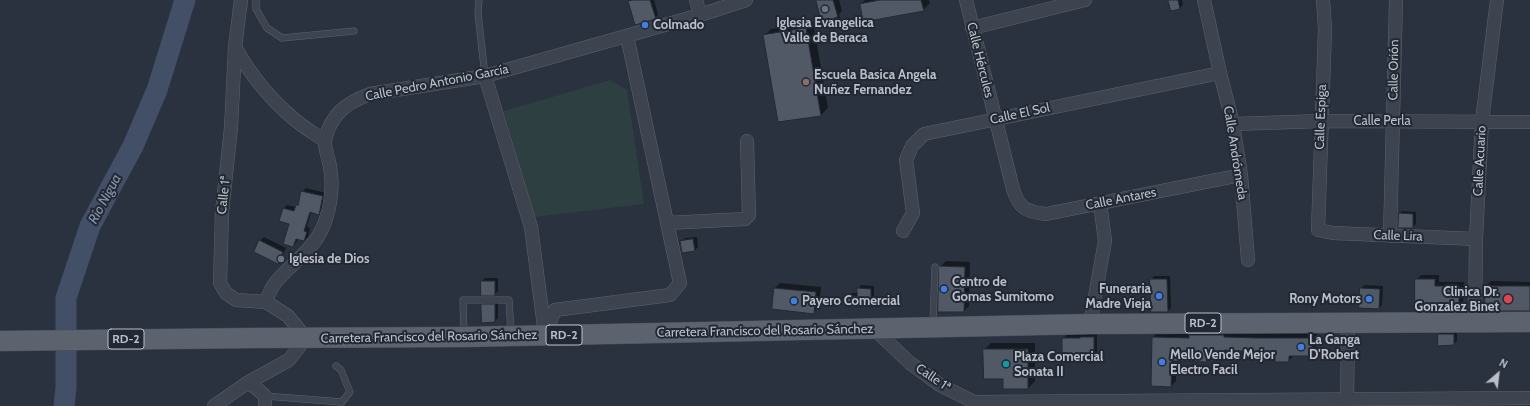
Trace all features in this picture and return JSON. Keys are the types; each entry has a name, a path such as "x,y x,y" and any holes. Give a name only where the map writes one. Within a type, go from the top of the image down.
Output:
{"main road":[{"name":"Carretera Francisco del Rosario Sánchez","path":"0,340 545,336 682,332 875,330 1090,324 1530,322"}],"street":[{"name":"Calle 1ª","path":"241,0 235,47 231,128 222,212 220,283 226,293 236,300 266,302 288,316 306,338"},
{"path":"696,0 700,15"},
{"name":"Calle Pedro Antonio García","path":"325,141 332,122 340,110 353,100 370,94 486,76 700,15 746,0"},
{"name":"Calle Hércules","path":"966,0 1013,189"},
{"path":"972,28 1085,0"},
{"name":"Calle Andrómeda","path":"1204,0 1233,124 1240,174 1248,260"},
{"name":"Calle Espiga","path":"1321,232 1318,230 1318,219 1325,29 1323,0"},
{"name":"Calle Orión","path":"1390,236 1396,0"},
{"name":"Calle Acuario","path":"1475,322 1476,239 1482,121 1498,0"},
{"path":"545,336 555,310 670,295 680,283 627,36"},
{"path":"235,47 246,67 268,94 294,120 325,141 331,170 330,205 320,233 303,254 274,284 266,302"},
{"name":"Calle El Sol","path":"903,231 913,213 906,160 912,146 924,134 1220,73"},
{"path":"486,76 531,227 545,336"},
{"name":"Calle Perla","path":"1233,124 1321,121 1530,122"},
{"path":"667,223 745,219 749,216 747,141"},
{"name":"Calle Antares","path":"1013,189 1017,200 1024,208 1034,213 1046,214 1240,174"},
{"path":"1090,324 1105,240 1100,203"},
{"name":"Calle Lira","path":"1321,232 1476,239"},
{"path":"1347,402 1348,322"},
{"name":"Calle 1ª","path":"875,330 910,363 940,385 974,404 1347,402 1530,398"},
{"path":"214,406 247,383 289,360 306,338"},
{"path":"247,383 255,387 265,401"}],"lane":[{"path":"256,0 256,9 266,28 282,38 354,31"},
{"path":"479,0 478,13 486,76"},
{"path":"933,328 935,267"},
{"path":"464,337 464,300 509,300 511,336"},
{"path":"265,401 342,402 350,392 341,370 336,366"}],"shaded area":[{"path":"610,80 627,90 644,204 534,217 504,111"}],"building":[{"path":"650,0 656,19 635,25 628,1"},
{"name":"Iglesia Evangelica Valle de Beraca","path":"816,0 833,0 838,17 834,18 836,24 823,27"},
{"path":"880,0 921,0 924,11 863,22 860,4"},
{"path":"1168,0 1178,0 1180,9 1171,11"},
{"name":"Escuela Basica Angela Nuñez Fernandez","path":"806,28 821,116 778,122 763,35"},
{"path":"301,191 323,196 319,215 310,212 304,231 307,232 304,241 296,239 293,247 283,244 289,224 279,221 283,208 294,211 296,205 298,205"},
{"path":"1399,213 1413,214 1413,228 1398,228"},
{"path":"693,239 695,251 682,253 680,241"},
{"path":"259,240 283,252 278,264 254,252"},
{"path":"939,266 965,267 964,312 938,312"},
{"name":"Funeraria Madre Vieja","path":"1150,279 1167,279 1168,312 1151,312"},
{"path":"1415,279 1435,279 1435,286 1459,286 1459,311 1415,311"},
{"path":"481,281 495,281 495,296 481,296"},
{"name":"Clinica Dr. Gonzalez Binet","path":"1485,286 1530,286 1530,311 1485,311"},
{"name":"Payero Comercial","path":"774,288 816,292 814,314 772,309"},
{"path":"857,288 871,289 871,307 847,307 848,296 857,296"},
{"name":"Rony Motors","path":"1360,288 1380,289 1379,309 1359,308"},
{"path":"481,304 495,304 495,322 482,323"},
{"path":"1438,334 1454,334 1454,345 1438,346"},
{"path":"1189,335 1224,335 1224,337 1258,338 1312,338 1312,356 1289,356 1289,362 1275,362 1275,353 1224,350 1224,358 1207,357 1207,362 1172,361 1171,387 1151,386 1152,337 1189,338"},
{"path":"1094,337 1094,363 1062,362 1062,338"},
{"name":"Plaza Comercial Sonata II","path":"983,349 1028,349 1028,389 1003,389 1003,379 984,379"}],"waterway":[{"name":"Río Nigua","path":"64,406 66,388 66,298 90,226 133,146 157,90 185,0"}],"place":[{"name":"Iglesia Evangelica Valle de Beraca","path":"825,9"},
{"name":"Colmado","path":"645,25"},
{"name":"Escuela Basica Angela Nuñez Fernandez","path":"806,82"},
{"name":"Iglesia de Dios","path":"281,259"},
{"name":"Centro de Gomas Sumitomo","path":"944,289"},
{"name":"Funeraria Madre Vieja","path":"1159,296"},
{"name":"Rony Motors","path":"1369,299"},
{"name":"Clinica Dr. Gonzalez Binet","path":"1508,299"},
{"name":"Payero Comercial","path":"794,301"},
{"name":"La Ganga D'Robert","path":"1301,347"},
{"name":"Mello Vende Mejor Electro Facil","path":"1162,362"},
{"name":"Plaza Comercial Sonata II","path":"1006,364"}]}
